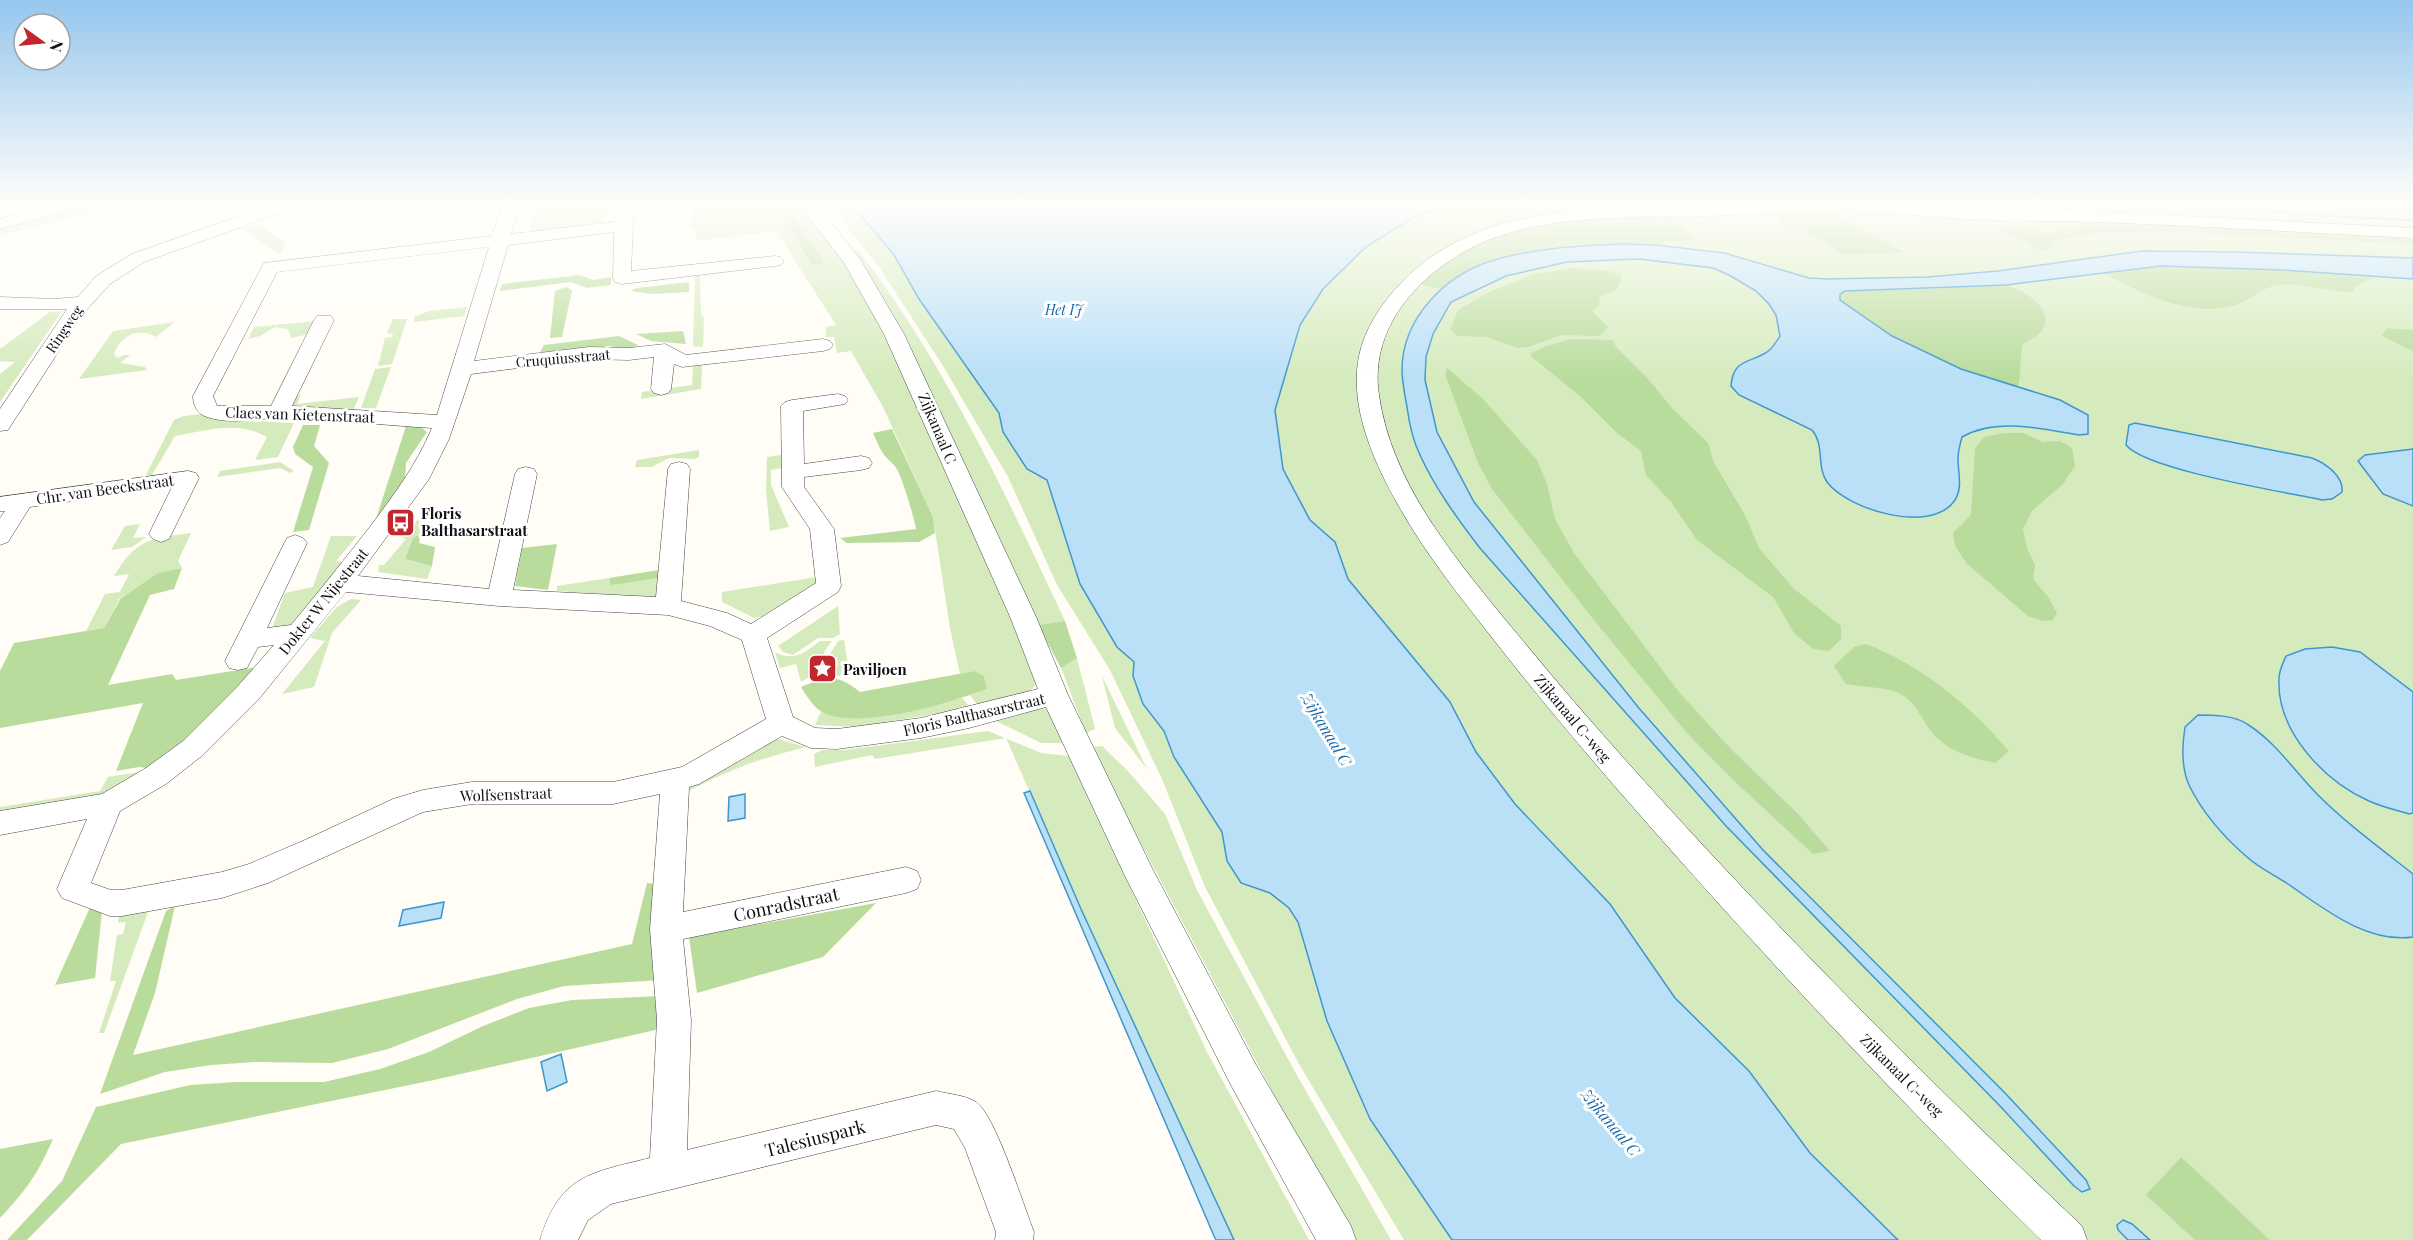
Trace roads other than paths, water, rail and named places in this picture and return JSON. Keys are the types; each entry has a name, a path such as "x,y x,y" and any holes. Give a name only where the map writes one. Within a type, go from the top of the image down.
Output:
{"street":[{"name":"Ringweg","path":"0,425 82,302 103,280 129,264"},
{"name":"Claes van Kietenstraat","path":"297,264 270,267 203,396 204,405 212,412 242,414 279,412 444,422"},
{"name":"Dokter W Nijestraat","path":"0,823 108,804 156,776 193,748 248,693 340,583 418,479 444,422 493,264"},
{"path":"622,264 620,276 622,278 749,264"},
{"name":"Zijkanaal C","path":"854,264 894,334 1024,618 1054,695 1140,876 1244,1076 1337,1240"},
{"name":"Zijkanaal C-weg","path":"1432,264 1412,281 1382,318 1373,337 1368,359 1368,392 1372,416 1387,460 1413,509 1461,580 1555,697 1632,787 1864,1037 2068,1240"},
{"path":"0,303 54,305 82,302"},
{"path":"279,412 285,395 324,320"},
{"path":"661,389 665,350 682,361 823,345"},
{"name":"Cruquiusstraat","path":"462,369 589,353 629,354 665,350"},
{"path":"753,635 829,586 822,529 793,487 792,406 838,400"},
{"path":"793,472 861,463"},
{"path":"668,606 679,469"},
{"path":"499,598 526,474"},
{"name":"Chr. van Beeckstraat","path":"0,537 11,502 188,478 162,534"},
{"path":"295,543 243,650 297,633"},
{"path":"340,583 499,598 668,606 718,619 753,635 781,723"},
{"name":"Floris Balthasarstraat","path":"781,723 811,738 837,739 921,728 969,718 1054,695"},
{"name":"Wolfsenstraat","path":"108,804 73,889 110,903 222,885 257,874 316,849 403,807 423,801 472,793 613,794 689,776 781,723"},
{"path":"668,1173 674,1020 666,929 675,779"},
{"name":"Conradstraat","path":"666,929 906,880"},
{"name":"Talesiuspark","path":"560,1240 565,1218 583,1198 607,1187 936,1108 965,1115 980,1139 1015,1232 1014,1240"}],"water":[{"name":"Het IJ","path":"899,264 1349,264 1323,289 1300,325 1275,410 1283,469 1310,520 1335,542 1348,579 1450,702 1476,752 1515,804 1610,904 1675,998 1749,1071 1810,1153 1898,1240 1452,1240 1370,1119 1327,1021 1298,922 1289,908 1270,893 1241,883 1227,861 1222,832 1174,757 1164,731 1143,704 1133,676 1134,662 1117,647 1080,584 1047,480 1027,469 1003,432 999,413 919,299"},
{"path":"1484,264 1559,264 1506,276 1451,302 1433,334 1426,357 1425,380 1437,432 1474,502 1638,707 1763,850 2005,1093 2086,1180 2090,1189 2082,1192 2074,1186 2000,1106 1726,826 1479,547 1447,503 1426,467 1412,431 1402,370 1404,351 1409,334 1429,302 1457,277"},
{"path":"1679,264 1761,264 1809,278 1827,279 1927,277 2049,264 2413,264 2413,279 2282,270 2161,266 2006,285 1845,291 1840,294 1840,300 1892,336 1961,369 2060,400 2088,415 2088,434 2079,435 2004,426 1989,427 1962,437 1958,456 1959,485 1955,500 1944,510 1928,516 1910,517 1890,515 1871,509 1853,502 1838,492 1824,476 1818,442 1812,430 1739,395 1731,386 1732,377 1738,367 1767,352 1780,336 1776,315 1769,304 1756,291 1713,268"},
{"path":"2135,423 2312,458 2328,467 2337,476 2342,492 2332,499 2322,500 2218,479 2160,463 2139,454 2126,445 2129,425"},
{"path":"2413,449 2413,506 2383,494 2358,461 2365,455"},
{"path":"2332,647 2360,652 2413,692 2413,813 2409,814 2369,801 2336,781 2306,752 2285,717 2280,698 2279,675 2286,656 2305,649"},
{"path":"2198,715 2236,719 2257,731 2276,748 2329,806 2413,874 2413,937 2396,938 2378,935 2345,921 2256,864 2230,842 2200,805 2189,785 2183,764 2185,727"},
{"path":"1030,791 1081,909 1234,1240 1216,1240 1214,1236 1024,793"},
{"path":"745,794 745,818 728,821 729,797"},
{"path":"444,902 441,918 399,926 403,910"},
{"path":"561,1054 567,1082 547,1091 541,1062"},
{"path":"2123,1220 2132,1224 2150,1240 2128,1240 2118,1230 2117,1225"}],"place":[{"name":"Floris Balthasarstraat","path":"400,522"},
{"name":"Paviljoen","path":"822,669"}]}
